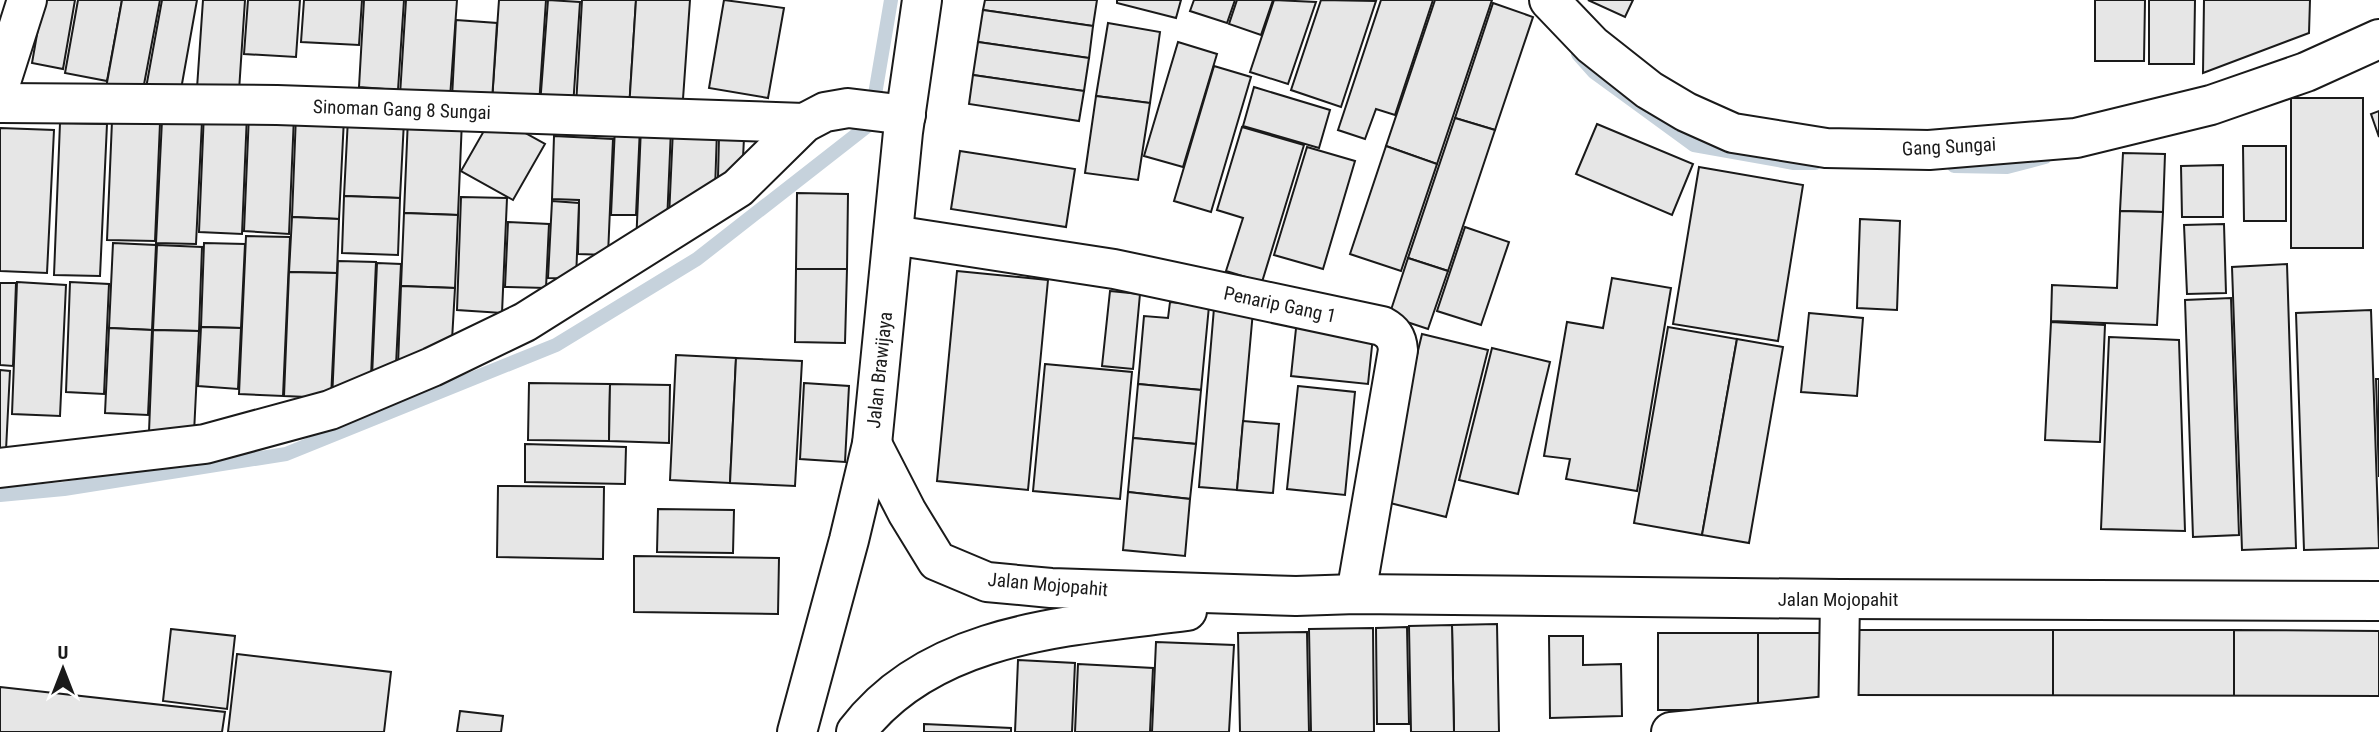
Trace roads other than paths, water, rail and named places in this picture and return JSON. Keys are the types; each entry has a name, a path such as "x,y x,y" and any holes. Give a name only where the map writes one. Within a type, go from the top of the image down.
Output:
{"street":[{"path":"0,85 27,0"},
{"name":"Jalan Brawijaya","path":"797,732 872,444 893,235 876,111 922,0"},
{"name":"Gang Sungai","path":"1549,0 1592,45 1649,90 1686,112 1734,133 1826,148 1929,150 2076,138 2211,105 2306,72 2379,39"},
{"name":"Sinoman Gang 8 Sungai","path":"0,103 277,105 804,123"},
{"path":"0,468 205,444 330,410 432,367 525,322 738,188 804,123 825,112 876,111"},
{"name":"Penarip Gang 1","path":"893,235 1114,269 1368,323 1391,331 1397,340 1398,350 1356,594"},
{"name":"Jalan Mojopahit","path":"872,444 907,512 937,561 987,582 1051,588 1296,596 1356,594 2379,601"},
{"name":"Jalan Mojopahit","path":"856,732 871,712 925,672 983,646 1038,631 1296,596"},
{"path":"1838,723 1840,599"},
{"path":"1671,732 1838,723 2379,716"}],"waterway":[{"path":"0,495 64,489 286,454 556,345 697,259 870,124 891,0"},
{"path":"1578,54 1594,72 1694,145 1794,163 1815,163"},
{"path":"1954,166 2007,167 2045,157"}]}
